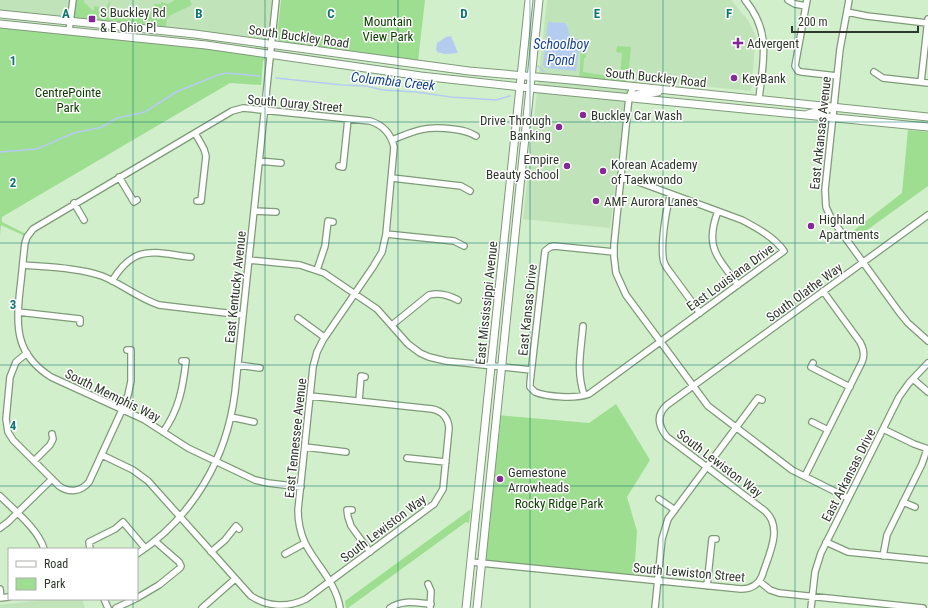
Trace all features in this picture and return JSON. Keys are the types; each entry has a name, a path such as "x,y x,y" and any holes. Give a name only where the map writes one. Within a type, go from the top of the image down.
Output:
{"main road":[{"name":"East Mississippi Avenue","path":"466,608 529,0"},
{"name":"East Mississippi Avenue","path":"477,608 539,0"},
{"name":"South Buckley Road","path":"0,14 195,34 425,66 928,117"},
{"name":"South Buckley Road","path":"0,24 158,40 270,54 391,72 519,87 928,127"},
{"path":"629,98 639,94 669,90"},
{"path":"800,115 834,107"},
{"path":"832,118 869,110"}],"street":[{"path":"69,31 73,0"},
{"name":"East Kentucky Avenue","path":"138,553 155,541 180,517 201,490 216,462 225,439 231,417 238,365 276,0"},
{"path":"745,0 758,18 764,39 759,99"},
{"path":"788,0 795,4 806,3 795,66 798,71 837,76"},
{"name":"East Arkansas Avenue","path":"849,0 840,49 832,118 825,190 826,207 831,218 905,319 928,341"},
{"path":"846,12 867,16 927,21 920,82"},
{"path":"874,72 883,78 928,82"},
{"path":"630,86 614,252 616,273 622,288 708,406 787,466 848,498"},
{"name":"South Ouray Street","path":"23,265 25,243 30,232 38,225 237,109 243,108 264,110 375,123 383,128 392,140"},
{"path":"339,166 343,166 348,119"},
{"path":"392,140 414,130 431,127 467,131 476,136"},
{"path":"195,133 204,149 206,156 202,202 197,201"},
{"name":"East Tennessee Avenue","path":"340,608 337,595 330,581 305,543 298,517 310,396 315,358 319,346 378,259 384,245 394,152 392,140"},
{"path":"260,161 281,163"},
{"path":"119,177 134,202 137,200"},
{"path":"392,178 461,186 470,191"},
{"name":"East Louisiana Drive","path":"584,395 593,391 784,251 776,242 742,220 636,181 621,178"},
{"path":"671,194 668,206 663,261 700,313"},
{"path":"74,203 84,220"},
{"path":"254,211 276,212"},
{"path":"718,211 714,223 712,246 738,285"},
{"name":"South Olathe Way","path":"692,386 928,215"},
{"path":"317,270 325,246 328,221 333,222"},
{"path":"386,234 454,241 464,246"},
{"name":"East Kansas Drive","path":"532,370 545,251 554,246 614,252"},
{"path":"112,281 123,264 138,255 150,253 191,257"},
{"path":"249,260 300,265 317,270 332,278 377,309 408,344 420,352 429,357 446,361 532,370 530,387 536,393 570,397 584,395 580,382 579,370 583,326"},
{"path":"23,265 86,272 101,276 146,300 159,305 243,315"},
{"name":"South Memphis Way","path":"23,265 17,323 20,336 27,353 40,369 51,376 144,420 184,446 216,462 261,482 301,486"},
{"path":"805,476 864,357 863,347 823,291"},
{"path":"392,325 430,295 450,295 458,300"},
{"path":"18,312 80,319 80,323"},
{"path":"298,318 324,337"},
{"path":"27,353 16,362 11,372 6,426 10,436 58,486 65,490 74,491 82,488 89,482 128,396 131,381 132,350 127,350"},
{"path":"163,432 172,418 180,398 186,361 182,361"},
{"path":"813,363 811,367 850,386"},
{"name":"East Arkansas Drive","path":"811,608 816,566 826,542 899,398 913,379 928,363"},
{"path":"238,365 260,368"},
{"path":"310,396 359,401 361,376 366,377"},
{"path":"913,379 928,392"},
{"name":"South Lewiston Way","path":"692,386 663,408 659,416 659,424 662,432 667,437 769,514 775,522 774,537 759,581"},
{"path":"655,608 664,531 668,519 758,398 762,400"},
{"name":"South Lewiston Way","path":"274,607 302,601 434,504 443,489 449,428 448,420 445,415 432,409 359,401"},
{"path":"231,417 254,422"},
{"path":"812,422 828,430"},
{"path":"883,429 928,449 885,538 883,556"},
{"path":"34,461 50,445 53,439 52,434"},
{"path":"305,448 346,452"},
{"path":"102,455 141,475 155,488 251,596 274,607"},
{"path":"407,458 446,462"},
{"path":"0,528 17,514 52,479"},
{"path":"0,496 37,535 44,548"},
{"path":"659,499 674,510"},
{"path":"903,502 915,507"},
{"path":"352,510 347,510 349,522 370,552"},
{"path":"90,548 89,542 116,529 123,522 145,548"},
{"path":"211,552 225,540 236,526 239,529"},
{"path":"707,586 712,539 716,539"},
{"path":"138,597 159,585 181,566 179,562 155,541"},
{"path":"826,542 848,552 928,560"},
{"path":"285,554 305,543"},
{"name":"South Lewiston Street","path":"471,562 746,589 755,586 759,581 770,590 778,593 923,608"},
{"path":"202,608 235,579"},
{"path":"390,608 404,602 431,606 431,592 428,584"},
{"path":"0,589 0,598"},
{"path":"116,608 132,600"}],"shaded area":[{"path":"0,0 276,0 271,44 0,14"},
{"path":"547,0 731,0 748,20 756,36 751,91 642,80 625,101 610,228 523,219"},
{"path":"39,600 82,600 85,608 0,608 0,605"}],"green space":[{"path":"73,0 84,0 84,2 92,10 94,10 94,6 99,7 99,10 105,10 110,0 109,13 146,17 147,9 154,9 154,4 161,4 161,2 168,4 175,0 190,0 192,5 169,16 165,30 71,21"},
{"name":"Mountain View Park","path":"281,0 425,0 418,61 379,57 279,41 277,36"},
{"name":"CentrePointe Park","path":"0,24 270,54 263,61 261,85 230,83 2,217 2,222 28,235 27,237 1,225 0,236"},
{"path":"617,46 631,47 627,86 579,81 581,49 585,50 586,58 584,58 583,72 620,77 622,53 616,52"},
{"path":"908,130 928,132 928,186 852,241 848,235 902,193"},
{"name":"Rocky Ridge Park","path":"616,404 650,460 627,497 637,531 634,578 481,563 486,556 501,417 497,415 589,423"},
{"path":"471,509 469,523 466,522 346,608 345,601"}],"water":[{"name":"Schoolboy Pond","path":"548,22 565,23 570,36 580,42 576,71 545,68 543,65"},
{"path":"451,36 458,53 445,54 437,52 437,43 446,37"}],"waterway":[{"name":"Columbia Creek","path":"538,66 544,72"},
{"name":"Columbia Creek","path":"0,152 37,149 74,133 102,127 117,118 145,112 176,92 218,75 227,73 259,76"},
{"name":"Columbia Creek","path":"276,78 366,86 383,90 416,92 451,97 496,100 510,96"}],"place":[{"name":"S Buckley Rd & E Ohio Pl","path":"92,19"},
{"name":"Advergent","path":"738,43"},
{"name":"KeyBank","path":"734,78"},
{"name":"Buckley Car Wash","path":"583,115"},
{"name":"Drive Through Banking","path":"559,127"},
{"name":"Empire Beauty School","path":"567,166"},
{"name":"Korean Academy of Taekwondo","path":"603,171"},
{"name":"AMF Aurora Lanes","path":"596,201"},
{"name":"Highland Apartments","path":"811,226"},
{"name":"Gemestone Arrowheads","path":"500,479"}]}
